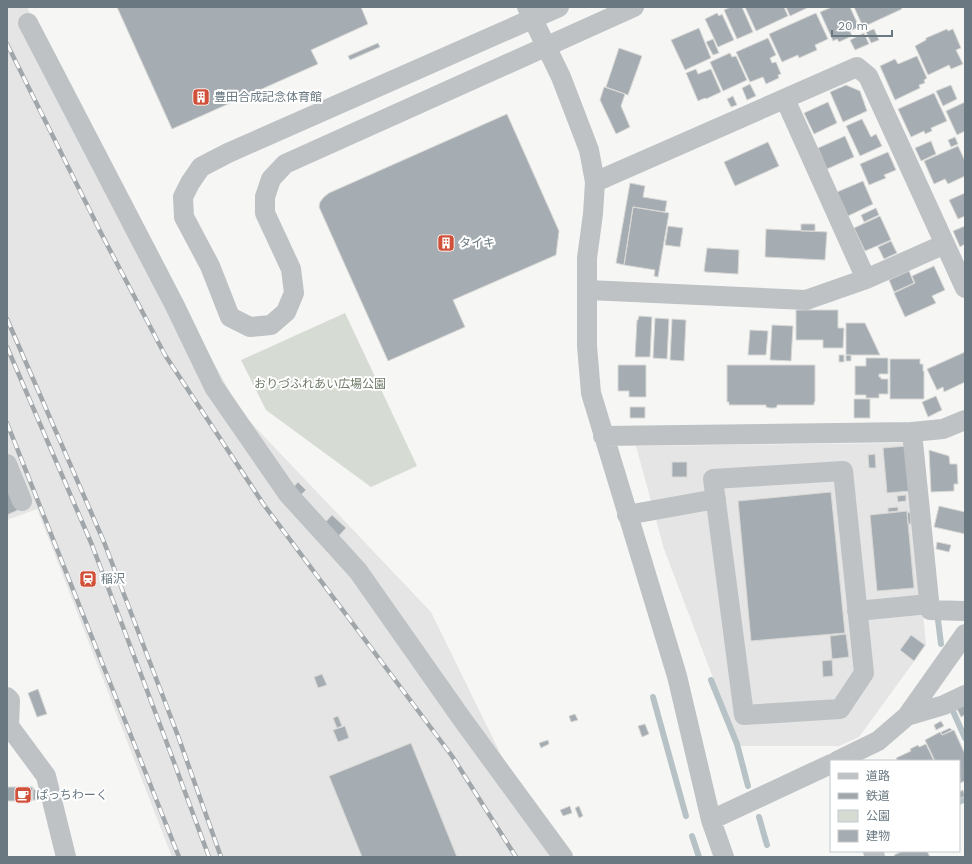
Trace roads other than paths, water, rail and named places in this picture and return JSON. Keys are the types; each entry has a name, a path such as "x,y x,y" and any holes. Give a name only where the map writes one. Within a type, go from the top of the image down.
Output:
{"street":[{"path":"559,7 529,13 201,167 183,196 184,217 210,266 230,317 250,327 271,325 286,312 294,293 291,268 265,213 265,197 271,179 285,164 634,7"},
{"path":"529,13 561,77 589,150 595,182 593,214 586,258 588,290 587,346 591,393 677,676 711,820 724,857"},
{"path":"28,23 175,306 214,387 288,494 358,572 462,719 563,857"},
{"path":"595,182 857,67 868,76 965,288"},
{"path":"785,99 866,280"},
{"path":"588,290 806,300 866,280 945,244"},
{"path":"603,436 912,432 943,429 965,420"},
{"path":"912,432 930,610 965,611"},
{"path":"7,464 22,502"},
{"path":"844,471 857,611 864,673 840,709 744,716 713,479 844,471"},
{"path":"627,515 716,500"},
{"path":"857,611 929,604"},
{"path":"839,760 878,741 907,716 965,634"},
{"path":"907,716 944,704 965,695"},
{"path":"7,697 10,700 8,727 46,776 66,857"},
{"path":"711,820 830,764"}],"waterway":[{"path":"938,620 941,644"},
{"path":"711,680 737,744 748,786"},
{"path":"653,697 686,816"},
{"path":"952,709 965,738"},
{"path":"960,802 965,799"},
{"path":"759,817 767,845"},
{"path":"692,836 699,857"}],"railway":[{"path":"7,44 101,233 165,355 264,505 452,756 516,857"},
{"path":"7,319 104,542 178,736 221,857"},
{"path":"7,347 92,545 209,857"},
{"path":"7,423 179,857"}],"place":[{"name":"豊田合成記念体育館","path":"201,97"},
{"name":"タイキ","path":"446,243"},
{"name":"稲沢","path":"88,579"},
{"name":"ぱっちわーく","path":"23,795"}],"park label":[{"name":"おりづふれあい広場公園","path":"320,384"}]}
